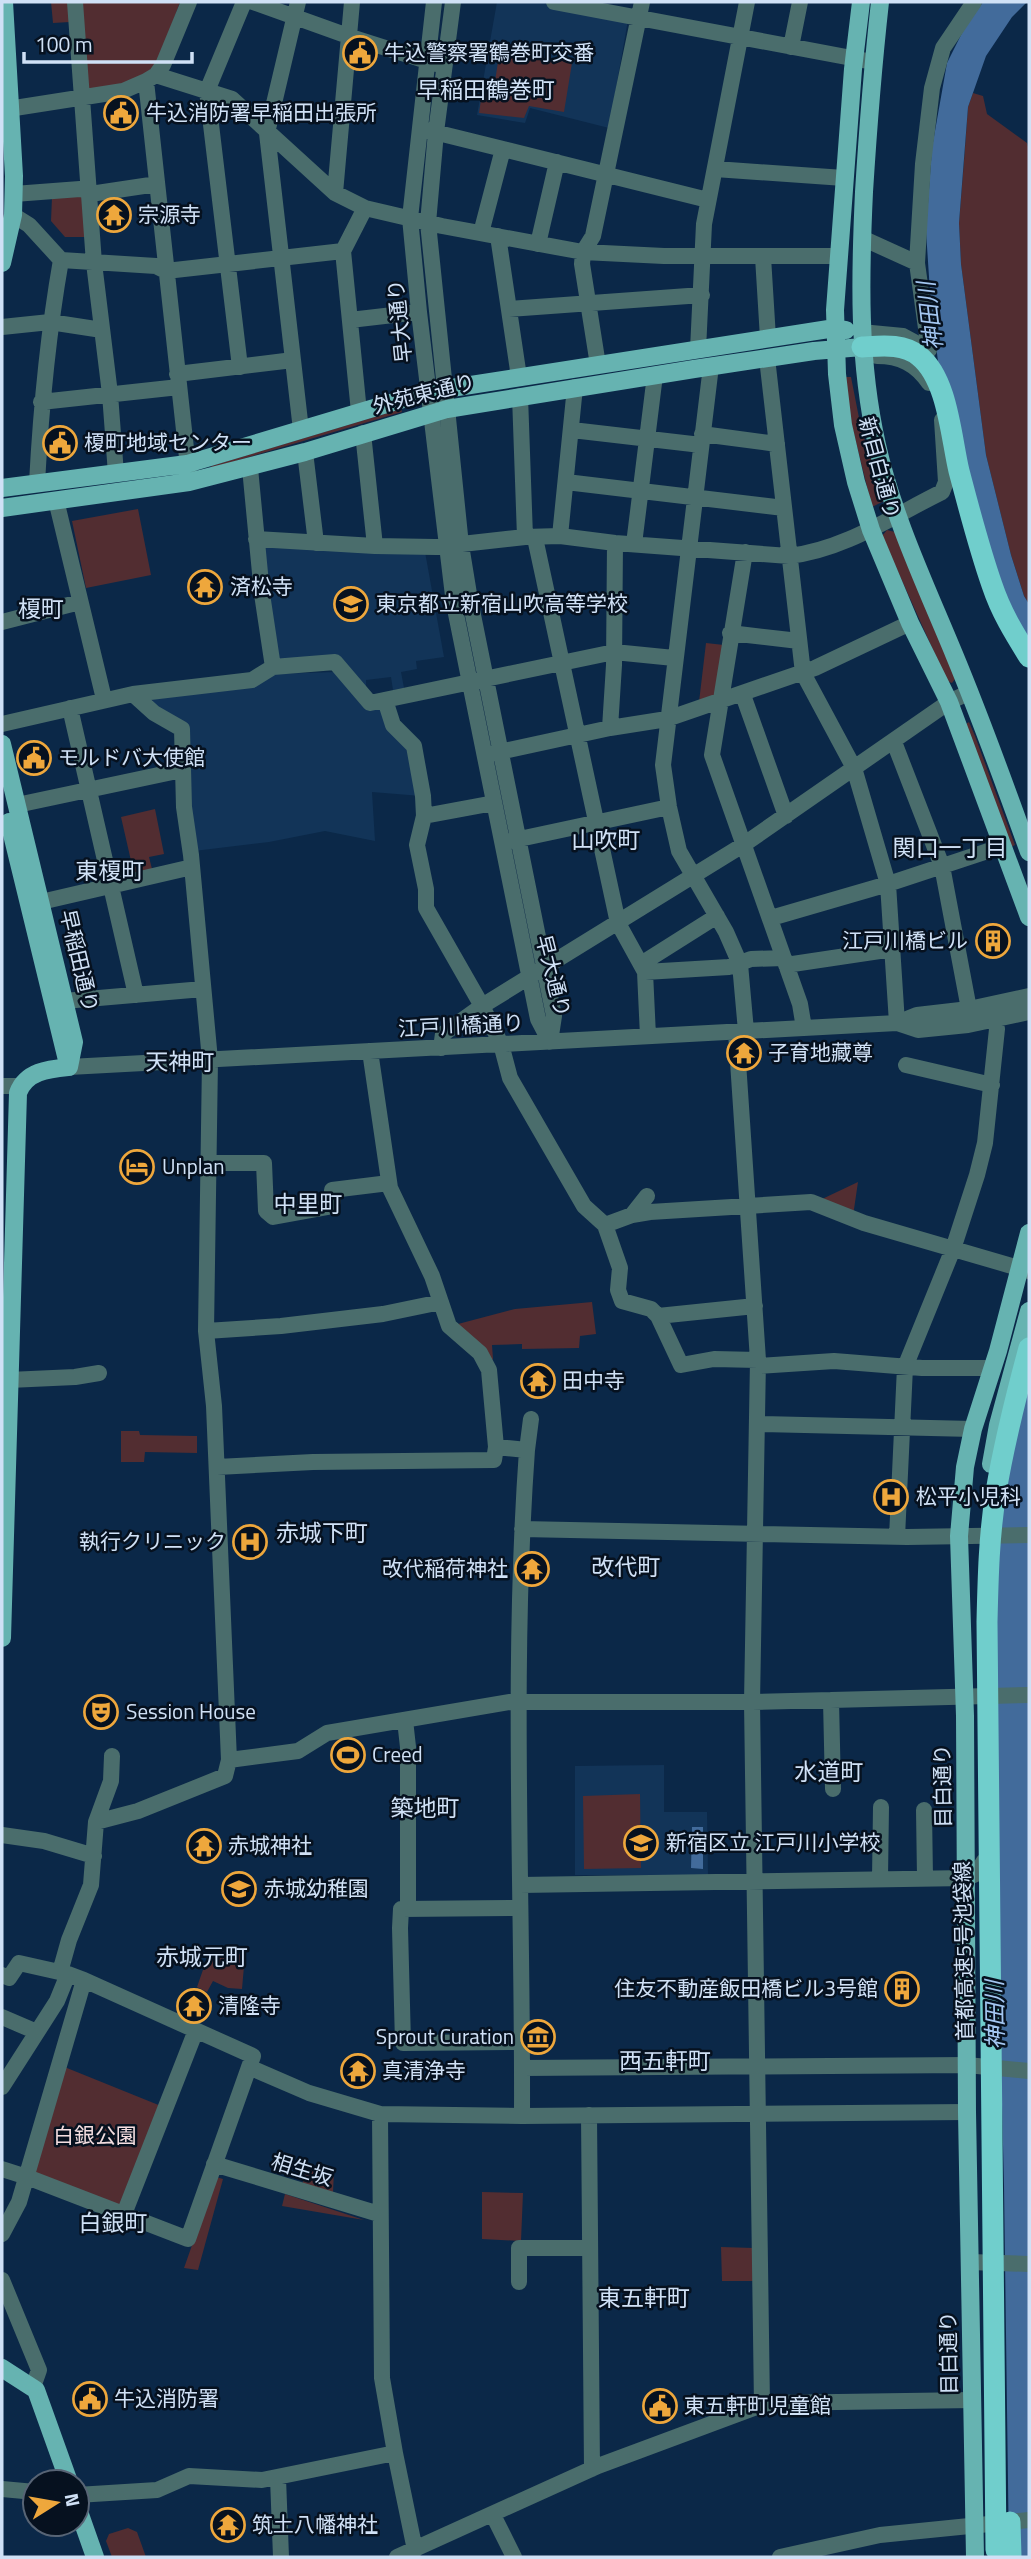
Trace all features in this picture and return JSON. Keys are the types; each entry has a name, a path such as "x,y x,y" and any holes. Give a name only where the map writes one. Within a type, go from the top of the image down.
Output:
{"highway":[{"path":"862,346 899,347 919,356 933,374 943,398 992,585 1005,619 1029,657"},
{"name":"首都高速5号池袋線","path":"998,2556 987,1622 991,1532 996,1492 1029,1348"},
{"name":"首都高速5号池袋線","path":"998,2556 999,1687 1005,1532 1017,1451 1029,1402"}],"main road":[{"path":"2,263 13,215 14,194 6,109 4,2"},
{"name":"新目白通り","path":"861,2 838,256 835,328 843,425 856,482 871,530 910,623 949,702 1029,917"},
{"name":"新目白通り","path":"880,2 873,62 862,238 862,346 877,447 898,514 970,692 1029,852"},
{"name":"外苑東通り","path":"2,488 187,464 437,391 519,377 835,328 862,346"},
{"name":"外苑東通り","path":"2,508 189,482 250,468 439,411 711,366 862,346"},
{"name":"早稲田通り","path":"2,744 74,1042 69,1067"},
{"name":"早稲田通り","path":"2,794 69,1067"},
{"path":"2,1638 4,1435 9,1380 6,1322 8,1201 17,1103 11,1086 36,1073 69,1067"},
{"name":"目白通り","path":"998,2556 973,2400 986,2262 967,2112 984,2067 967,1878 959,1536 965,1467 973,1429 1025,1269 1029,1233"},
{"name":"目白通り","path":"975,2557 991,2523 984,2067 984,1861 990,1535 998,1425 1029,1311"},
{"path":"2,2368 33,2387 64,2468"},
{"path":"88,2538 95,2557"}],"street":[{"path":"75,2 94,263 110,394 116,474"},
{"path":"6,109 123,91 151,78 163,65 189,2"},
{"path":"240,367 207,91 244,2"},
{"path":"253,2 296,9 348,36 444,65"},
{"path":"335,193 352,2"},
{"name":"早大通り","path":"434,2 428,62 428,223 437,391 454,546 454,604 477,681 510,841 554,1016 551,1042"},
{"name":"早大通り","path":"437,391 419,312 410,218 444,65 453,2"},
{"path":"698,350 704,224 747,2"},
{"path":"791,47 800,2"},
{"path":"862,346 903,336 929,350 918,263 923,164 932,88 943,48 974,2"},
{"path":"563,3 640,10 740,37 873,62"},
{"path":"296,9 267,133 301,430"},
{"path":"598,365 582,264 583,252 593,236 640,10"},
{"path":"151,78 233,99 335,193 365,208 428,223 583,252 703,257 838,256"},
{"path":"151,78 157,184 189,482"},
{"path":"428,130 708,200"},
{"path":"481,233 503,149"},
{"path":"538,244 557,162"},
{"path":"715,169 844,178"},
{"path":"14,194 80,189 97,193 157,184"},
{"path":"359,412 343,251 365,208"},
{"path":"13,215 29,225 61,260 156,267 166,271 343,251"},
{"path":"498,236 519,377"},
{"path":"862,238 918,263"},
{"path":"763,257 768,338"},
{"path":"37,483 41,402 50,322 61,260"},
{"path":"509,309 702,295"},
{"path":"350,320 419,312"},
{"path":"2,327 50,322 102,330"},
{"path":"256,539 374,546 454,546 560,536 615,543 789,556 809,554 871,530 942,492 945,487 942,416 933,388 916,367 898,358 877,356 862,346"},
{"path":"767,358 803,673 854,768 888,884 897,1023"},
{"path":"41,402 110,394 240,367 293,360"},
{"path":"711,366 663,765 679,851 717,916 740,964 759,1424 754,1534 752,1702 762,2405"},
{"path":"634,544 655,375"},
{"path":"560,536 575,387"},
{"path":"520,396 530,537 562,663 618,923 643,968 648,1037"},
{"path":"572,430 648,439 777,444"},
{"path":"363,433 374,546"},
{"path":"305,452 316,543"},
{"path":"250,468 262,594 273,667"},
{"path":"566,482 784,508"},
{"path":"56,500 104,699"},
{"path":"610,728 615,543"},
{"path":"745,552 712,755 771,918 802,1010 804,1028"},
{"path":"2,622 80,602"},
{"path":"492,754 610,728 667,719 803,673 910,623"},
{"path":"730,633 799,641"},
{"path":"2,724 104,699 252,680 273,667 335,662 370,703 614,652 674,658"},
{"path":"441,1048 443,1034 482,1006 743,845 949,702 970,692"},
{"path":"96,1822 138,1811 225,1776 229,1760 213,1379 206,1331 210,1060 184,807 182,729 154,712 133,694"},
{"path":"743,695 786,816"},
{"path":"385,700 393,725 414,746 423,796 424,816 417,845 426,889 426,908 501,1044 510,1078 584,1206 605,1225 620,1268 618,1290 622,1301 651,1309 658,1316 681,1365 714,1359 758,1363 834,1362 905,1367 992,1368"},
{"path":"70,708 136,995"},
{"path":"894,742 942,866 970,1009"},
{"name":"早大通り","path":"492,754 494,803 510,841 537,1019 551,1042"},
{"path":"17,806 182,770"},
{"path":"424,816 494,803"},
{"path":"510,841 669,807"},
{"path":"771,918 888,884 1003,845"},
{"path":"41,902 192,867"},
{"path":"643,968 717,916"},
{"path":"643,968 729,967 751,959 785,962 893,948"},
{"path":"64,1001 203,989"},
{"name":"江戸川橋通り","path":"69,1067 897,1023 917,1015 970,1009 1029,996"},
{"name":"江戸川橋通り","path":"897,1023 918,1030 995,1020 1029,1012"},
{"path":"897,1537 905,1367 953,1250 985,1143 997,1028 995,1020"},
{"path":"217,1467 313,1462 494,1460 496,1447 489,1370 480,1353 449,1326 432,1276 389,1183 370,1051"},
{"path":"906,1065 992,1085"},
{"path":"209,1163 264,1163 266,1211 272,1217 328,1207 333,1201 332,1190 389,1183"},
{"path":"632,1214 647,1196"},
{"path":"605,1225 632,1214 811,1202 864,1223 1025,1269"},
{"path":"206,1331 281,1326 383,1314 441,1302"},
{"path":"658,1316 755,1306"},
{"path":"9,1380 75,1377 99,1373"},
{"path":"522,2116 518,1701 522,1529 531,1419"},
{"path":"759,1424 973,1429"},
{"path":"496,1447 527,1450"},
{"path":"522,1529 897,1537 1029,1535"},
{"path":"229,1760 298,1751 327,1733 518,1701 752,1702 1029,1695"},
{"path":"831,1699 832,1789"},
{"path":"405,1720 408,1747 408,1908"},
{"path":"2,2084 57,2001 69,1940 91,1885 96,1822 111,1781 112,1755"},
{"path":"880,1878 881,1807"},
{"path":"924,1810 925,1878"},
{"path":"2,1835 44,1841 94,1856"},
{"path":"520,1885 967,1878 976,1874 984,1861"},
{"path":"520,1908 401,1909 400,1928 403,2043 522,2042"},
{"path":"2,1975 9,1978 19,1963 64,1973 253,2056 188,2239 2,2169"},
{"path":"2,2234 16,2209 27,2177 84,1980"},
{"path":"2,2017 37,2032"},
{"path":"124,2214 196,2030"},
{"path":"249,2067 309,2093 380,2114 522,2116 967,2112"},
{"path":"522,2068 984,2067 1029,2071"},
{"path":"380,2114 382,2378 394,2453 415,2550"},
{"path":"589,2115 593,2469"},
{"name":"相生坂","path":"214,2164 379,2214"},
{"path":"519,2282 519,2248 589,2248"},
{"path":"986,2262 1029,2264"},
{"path":"2,2280 39,2370 33,2387"},
{"path":"397,2557 593,2469 762,2405 973,2400"},
{"path":"91,2494 157,2490 189,2476 262,2480 394,2453"},
{"path":"278,2477 281,2557"},
{"path":"2,2489 21,2491"},
{"path":"493,2515 514,2557"},
{"path":"780,2557 880,2535 1029,2520"}],"shaded area":[{"path":"497,2 539,2 628,20 609,128 530,108 525,123 477,115"},
{"name":"神田川","path":"983,2 1027,2 1012,17 986,56 968,107 959,223 961,264 986,455 1011,555 1029,604 1029,665 998,618 938,362 930,292 926,231 932,148 947,63 964,29"},
{"name":"東京都立新宿山吹高等学校","path":"260,547 425,552 444,657 416,661 417,669 401,672 404,688 393,690 391,677 366,680 366,687 334,655 277,662"},
{"path":"335,672 364,708 380,710 411,755 421,796 372,792 375,841 325,831 269,842 194,851 186,725 153,706 152,698 275,674"},
{"name":"神田川","path":"1029,1382 1029,2557 1009,2557 995,1821 996,1550 1006,1476"},
{"name":"新宿区立 江戸川小学校","path":"664,1765 664,1812 707,1812 708,1875 575,1875 575,1766"},
{"path":"692,1827 703,1827 703,1869 691,1868"}],"green space":[{"path":"51,2 69,2 70,22 53,23"},
{"path":"80,2 180,2 156,69 120,86 84,91"},
{"path":"500,49 572,63 564,112 529,106 524,118 479,113 482,93 493,94"},
{"path":"973,93 983,96 987,114 1027,143 1029,151 1029,604 1011,555 986,455 961,264 959,223 968,107"},
{"path":"83,196 86,237 65,237 51,221 52,197"},
{"path":"845,377 851,377 861,428 884,501 872,507 850,418"},
{"path":"401,409 402,412 212,468 211,466"},
{"path":"138,509 151,575 86,588 72,521"},
{"path":"887,530 895,532 951,664 955,679 952,683 947,681 882,536"},
{"path":"706,643 724,645 714,697 699,702"},
{"path":"969,722 1015,845 1011,847 966,724"},
{"path":"155,809 164,854 149,857 152,869 134,874 121,817"},
{"path":"858,1182 853,1216 820,1200"},
{"path":"592,1302 596,1334 580,1336 579,1348 522,1349 522,1344 492,1345 493,1359 489,1361 458,1324 515,1309"},
{"path":"121,1431 139,1431 140,1435 197,1436 197,1453 145,1452 144,1462 121,1462"},
{"path":"640,1794 641,1868 584,1869 583,1796"},
{"path":"213,1950 245,1955 242,1989 228,1988 213,1981 207,1992 197,1987"},
{"name":"白銀公園","path":"62,2066 161,2106 121,2208 31,2172"},
{"path":"307,2166 334,2170 333,2193 302,2185"},
{"path":"216,2177 223,2179 198,2270 184,2268"},
{"path":"482,2192 523,2193 521,2241 482,2239"},
{"path":"285,2194 364,2220 282,2206"},
{"path":"721,2247 754,2248 755,2281 722,2281"},
{"path":"128,2528 137,2532 146,2557 112,2557 106,2541 109,2534"}],"place":[{"name":"牛込警察署鶴巻町交番","path":"360,53"},
{"name":"牛込消防署早稲田出張所","path":"121,113"},
{"name":"宗源寺","path":"114,215"},
{"name":"榎町地域センター","path":"60,443"},
{"name":"済松寺","path":"205,587"},
{"name":"東京都立新宿山吹高等学校","path":"351,604"},
{"name":"モルドバ大使館","path":"34,758"},
{"name":"江戸川橋ビル","path":"993,941"},
{"name":"子育地藏尊","path":"744,1053"},
{"name":"Unplan","path":"137,1167"},
{"name":"田中寺","path":"538,1381"},
{"name":"松平小児科","path":"891,1497"},
{"name":"執行クリニック","path":"250,1542"},
{"name":"改代稲荷神社","path":"532,1569"},
{"name":"Session House","path":"101,1712"},
{"name":"Creed","path":"348,1755"},
{"name":"新宿区立 江戸川小学校","path":"641,1843"},
{"name":"赤城神社","path":"204,1846"},
{"name":"赤城幼稚園","path":"239,1889"},
{"name":"住友不動産飯田橋ビル3号館","path":"902,1989"},
{"name":"清隆寺","path":"194,2006"},
{"name":"Sprout Curation","path":"538,2037"},
{"name":"真清浄寺","path":"358,2071"},
{"name":"牛込消防署","path":"90,2399"},
{"name":"東五軒町児童館","path":"660,2406"},
{"name":"筑土八幡神社","path":"228,2525"}],"district":[{"name":"早稲田鶴巻町","path":"486,90"},
{"name":"榎町","path":"41,609"},
{"name":"山吹町","path":"606,840"},
{"name":"関口一丁目","path":"950,848"},
{"name":"東榎町","path":"110,871"},
{"name":"天神町","path":"180,1062"},
{"name":"中里町","path":"308,1204"},
{"name":"赤城下町","path":"322,1533"},
{"name":"改代町","path":"626,1567"},
{"name":"水道町","path":"829,1772"},
{"name":"築地町","path":"425,1808"},
{"name":"赤城元町","path":"202,1957"},
{"name":"西五軒町","path":"665,2061"},
{"name":"白銀町","path":"113,2223"},
{"name":"東五軒町","path":"644,2298"}]}
